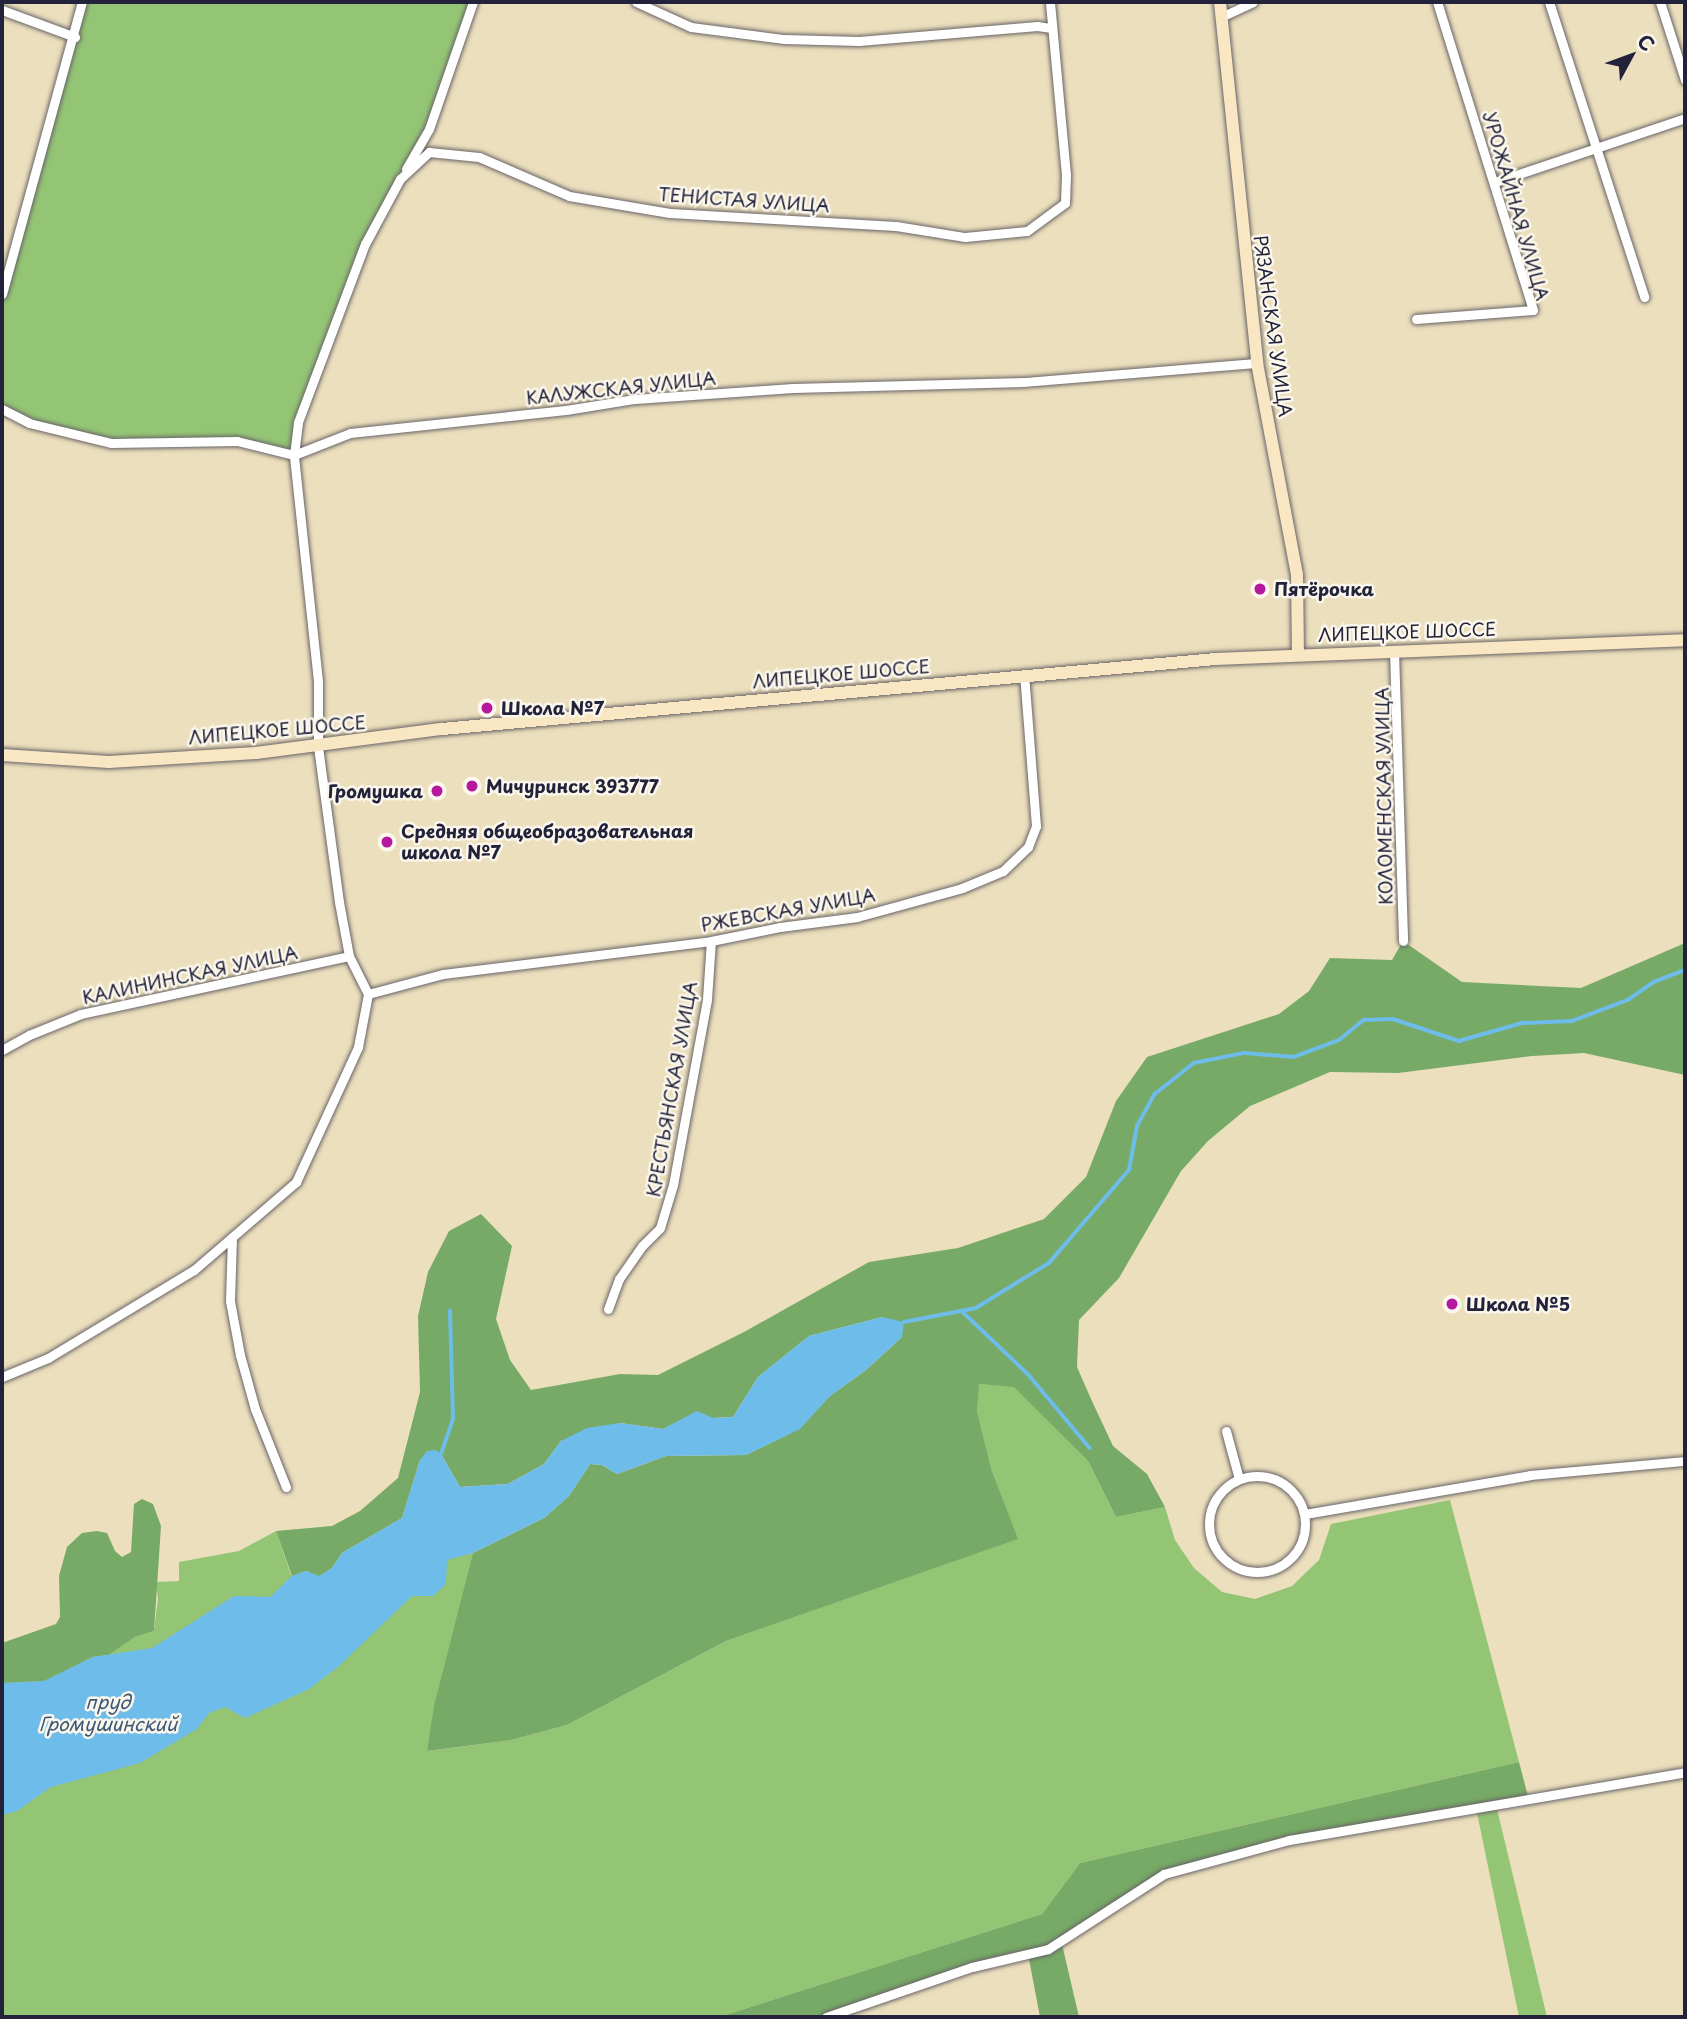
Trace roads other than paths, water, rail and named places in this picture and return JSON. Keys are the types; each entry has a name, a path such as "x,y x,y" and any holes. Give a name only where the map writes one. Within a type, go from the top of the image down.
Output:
{"street":[{"path":"2,294 75,37 82,2"},
{"path":"400,179 429,128 473,2"},
{"path":"636,2 691,27 784,39 859,41 1037,26 1052,28"},
{"name":"ТЕНИСТАЯ УЛИЦА","path":"368,994 349,956 318,747 318,681 294,455 298,422 365,244 400,179 429,152 479,157 569,195 670,213 883,225 965,237 1027,231 1065,203 1066,174 1051,2"},
{"name":"РЯЗАНСКАЯ УЛИЦА","path":"1220,2 1256,363 1297,574 1298,654"},
{"path":"1221,17 1253,2"},
{"name":"УРОЖАЙНАЯ УЛИЦА","path":"1416,319 1533,310 1437,2"},
{"path":"1549,2 1644,297"},
{"path":"1660,2 1685,80"},
{"path":"2,10 75,37"},
{"path":"1495,182 1685,118"},
{"name":"КАЛУЖСКАЯ УЛИЦА","path":"294,455 350,433 566,410 635,399 793,388 1024,382 1256,363"},
{"path":"2,409 29,423 111,443 237,441 294,455"},
{"name":"ЛИПЕЦКОЕ ШОССЕ","path":"2,755 109,762 318,747 442,729 1024,674 1298,654 1685,640"},
{"name":"КОЛОМЕНСКАЯ УЛИЦА","path":"1394,651 1403,941"},
{"name":"РЖЕВСКАЯ УЛИЦА","path":"368,994 443,974 711,941 780,927 857,917 962,888 1003,871 1028,847 1035,826 1024,674"},
{"name":"КРЕСТЬЯНСКАЯ УЛИЦА","path":"608,1309 619,1279 642,1246 660,1228 673,1185 706,999 711,941"},
{"name":"КАЛИНИНСКАЯ УЛИЦА","path":"2,1050 29,1035 81,1014 349,956"},
{"path":"2,1377 48,1358 183,1277 296,1182 358,1047 368,994"},
{"path":"232,1237 230,1301 240,1355 255,1409 286,1487"},
{"path":"1226,1431 1238,1479"},
{"path":"1305,1514 1530,1475 1685,1461"},
{"path":"1256,1475 1280,1481 1298,1498 1305,1514 1303,1541 1287,1562 1263,1572 1236,1567 1217,1549 1209,1523 1217,1497 1238,1479 1256,1475"},
{"path":"826,2017 972,1967 1048,1949 1164,1874 1289,1840 1685,1772"}],"water":[{"name":"пруд Громушинский","path":"882,1317 904,1322 902,1337 866,1370 830,1396 800,1429 746,1455 666,1456 617,1474 602,1465 590,1464 569,1496 544,1518 473,1553 447,1560 446,1584 433,1596 412,1596 338,1667 309,1689 245,1718 225,1707 209,1713 197,1729 140,1763 51,1787 17,1811 2,1815 2,1683 44,1681 93,1657 152,1648 234,1596 270,1597 292,1576 306,1571 319,1576 332,1568 342,1553 402,1518 420,1460 427,1451 436,1450 441,1454 460,1487 508,1484 544,1464 561,1441 587,1428 620,1423 663,1429 697,1411 713,1418 733,1417 758,1377 809,1336"}],"waterway":[{"path":"904,1322 976,1308 1049,1263 1129,1170 1137,1126 1155,1094 1194,1063 1244,1053 1294,1057 1339,1040 1364,1020 1393,1019 1459,1041 1522,1023 1572,1021 1628,1000 1654,982 1685,970"},
{"path":"441,1454 453,1419 450,1311"},
{"path":"962,1311 1029,1375 1090,1448"}],"place":[{"name":"Пятёрочка","path":"1260,589"},
{"name":"Школа №7","path":"487,708"},
{"name":"Мичуринск 393777","path":"472,786"},
{"name":"Громушка","path":"437,791"},
{"name":"Средняя общеобразовательная школа №7","path":"387,842"},
{"name":"Школа №5","path":"1452,1304"}]}
